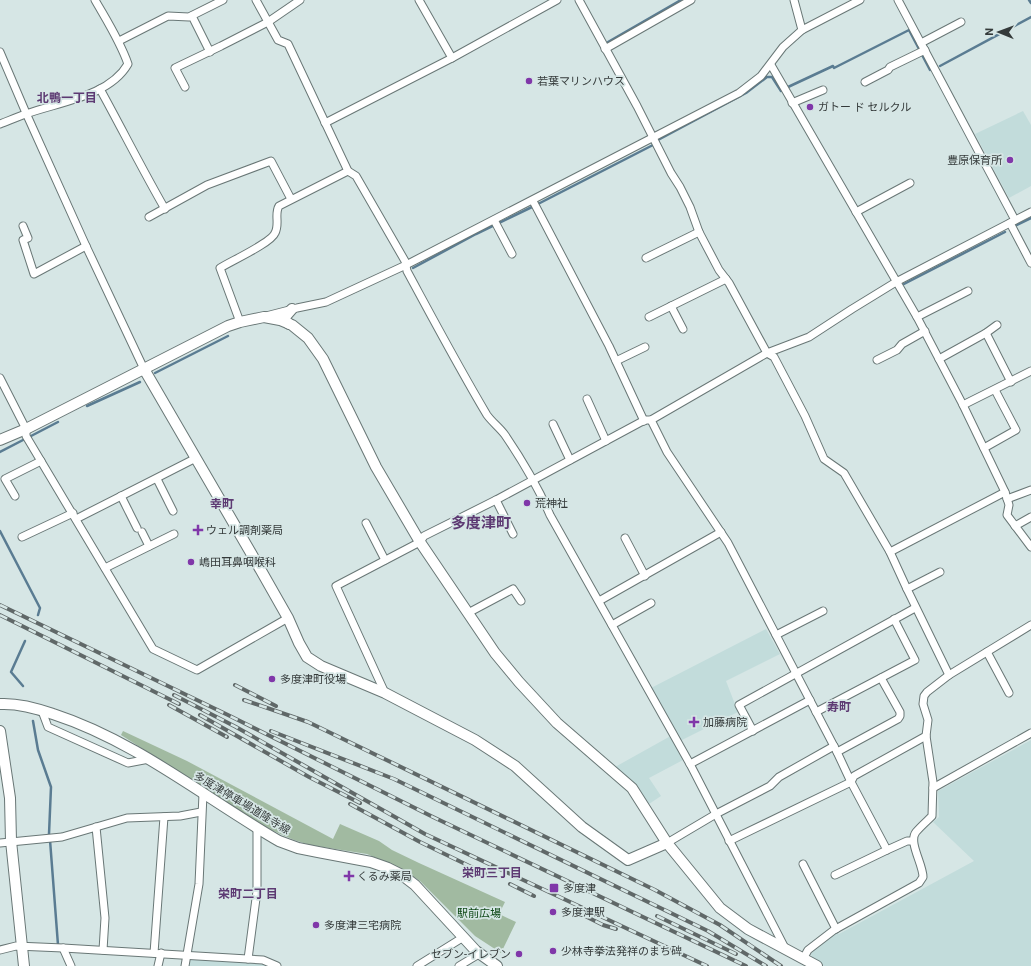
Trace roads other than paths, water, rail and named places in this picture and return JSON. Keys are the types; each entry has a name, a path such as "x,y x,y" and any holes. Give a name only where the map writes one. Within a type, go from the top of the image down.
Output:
{"street":[{"path":"0,124 26,113 63,104 100,89 120,75 128,64 119,41 95,0"},
{"path":"119,41 168,16 189,17 223,0"},
{"path":"256,0 278,40 288,44 348,171 356,176 405,261 407,271 488,417 504,433 542,497 550,515 690,764 786,950"},
{"path":"185,87 175,68 268,22 300,0"},
{"path":"420,0 452,58"},
{"path":"325,123 452,58 557,0"},
{"path":"579,0 637,106 671,173 680,187 719,270 726,279 767,353 774,357 805,416 824,459 844,473 890,552 915,608 949,675"},
{"path":"605,49 691,0"},
{"path":"794,0 802,30"},
{"path":"0,440 26,429 228,326 292,309 326,302 495,223 532,200 653,139 739,93 761,76 784,47 802,30 860,0"},
{"path":"898,0 1012,222 1031,263"},
{"path":"192,16 210,52"},
{"path":"865,82 922,49 961,22"},
{"path":"0,52 86,246 144,369 288,618 307,657 321,666 385,693 475,740 515,766 582,827 628,860 667,843 716,814 770,786 779,777 898,719 900,712 881,678"},
{"path":"771,65 925,331 964,405 1006,495 1009,505 1007,515 1031,547"},
{"path":"100,89 143,171 165,208"},
{"path":"792,103 823,90"},
{"path":"149,217 207,186 271,161 291,199"},
{"path":"240,322 220,268 268,241 275,234 277,226 277,210 279,206 348,171"},
{"path":"856,212 910,183"},
{"path":"532,200 647,420 728,543 887,850"},
{"path":"385,693 336,586 420,542 424,536 496,500 647,420 767,353 809,337 896,282 1031,212"},
{"path":"495,223 512,254"},
{"path":"23,226 28,238 23,240 34,274 86,246"},
{"path":"646,258 700,232"},
{"path":"649,317 726,279"},
{"path":"917,317 968,291"},
{"path":"671,306 683,329"},
{"path":"289,324 285,317 292,309"},
{"path":"264,317 280,320 289,324 308,338 323,359 376,467 420,542 495,653 519,682 558,723 632,788 667,843 720,908 748,929 817,966"},
{"path":"939,359 986,333 997,324"},
{"path":"877,360 897,350 902,344 925,331"},
{"path":"986,333 1011,382"},
{"path":"616,361 644,347"},
{"path":"964,405 1031,371"},
{"path":"0,378 26,429 26,436 153,650 196,670 288,618"},
{"path":"984,448 1016,430 995,390"},
{"path":"587,399 606,441"},
{"path":"553,424 570,460"},
{"path":"22,537 121,496 196,458"},
{"path":"15,496 5,479 41,461"},
{"path":"157,479 173,511"},
{"path":"890,552 1006,495 1031,490"},
{"path":"121,496 149,546"},
{"path":"496,500 513,534"},
{"path":"1015,526 1031,517"},
{"path":"366,523 385,560"},
{"path":"599,602 720,532"},
{"path":"105,568 174,534"},
{"path":"625,538 645,576"},
{"path":"907,589 940,572"},
{"path":"468,613 513,589 521,601"},
{"path":"612,624 651,603"},
{"path":"753,731 739,705 915,608"},
{"path":"776,635 823,611"},
{"path":"816,712 915,660 894,619"},
{"path":"803,959 808,950 822,938 919,883 923,877 923,870 913,841 915,833 932,816 933,788 932,768 926,736 928,720 923,704 924,696 949,675 1031,625"},
{"path":"987,652 1009,693"},
{"path":"690,764 810,700"},
{"name":"多度津停車場道隆寺線","path":"0,704 13,703 42,710 95,729 149,759 279,841 298,848 371,862 388,868 416,885 462,938 479,954 496,966"},
{"path":"42,710 48,727 128,763 149,759"},
{"path":"0,731 10,798 11,841 24,966"},
{"path":"933,788 1031,733"},
{"path":"729,841 851,782 854,776 926,736"},
{"path":"185,966 198,884 203,794"},
{"path":"0,843 62,837 127,818 164,817 201,812"},
{"path":"158,966 157,953 164,817"},
{"path":"96,827 105,918 103,950"},
{"path":"248,959 257,891 257,828"},
{"path":"835,875 887,850 913,841"},
{"path":"803,864 836,929"},
{"path":"417,966 462,938"},
{"path":"0,950 16,946 22,948 63,948 157,953 263,960 277,966"},
{"path":"63,948 70,966"},
{"path":"459,966 479,954"}],"waterway":[{"path":"608,42 681,0"},
{"path":"940,66 1031,17"},
{"path":"788,87 833,66 834,68 909,30 930,70"},
{"path":"658,140 746,93 767,77 772,77 781,91"},
{"path":"538,204 653,145"},
{"path":"413,268 476,234 532,207"},
{"path":"1017,225 1031,218"},
{"path":"904,284 1005,232"},
{"path":"155,373 228,336"},
{"path":"87,406 140,382"},
{"path":"31,436 58,422"},
{"path":"0,452 25,439"},
{"path":"0,531 40,608 38,615"},
{"path":"23,686 11,672 25,641"},
{"path":"33,721 38,750 51,787 49,834"},
{"path":"50,840 58,945"}],"railway":[{"path":"0,605 228,715 433,817 746,966"},
{"path":"0,615 179,704"},
{"path":"235,685 276,706"},
{"path":"174,695 236,727 425,834 707,966"},
{"path":"244,700 308,722 655,890 720,925 781,966"},
{"path":"169,705 227,737"},
{"path":"200,715 309,777 360,803"},
{"path":"271,731 394,779 708,931 766,966"},
{"path":"350,804 420,842 492,877"},
{"path":"510,884 534,896"},
{"path":"581,914 603,925 616,929"},
{"path":"657,916 736,954"}],"place":[{"name":"若葉マリンハウス","path":"529,81"},
{"name":"ガトー ド セルクル","path":"810,107"},
{"name":"豊原保育所","path":"1010,160"},
{"name":"荒神社","path":"527,503"},
{"name":"ウェル調剤薬局","path":"198,530"},
{"name":"嶋田耳鼻咽喉科","path":"191,562"},
{"name":"多度津町役場","path":"272,679"},
{"name":"加藤病院","path":"694,722"},
{"name":"くるみ薬局","path":"349,876"},
{"name":"多度津","path":"554,888"},
{"name":"多度津駅","path":"553,912"},
{"name":"多度津三宅病院","path":"316,925"},
{"name":"少林寺拳法発祥のまち碑","path":"553,951"},
{"name":"セブン-イレブン","path":"519,954"}],"district":[{"name":"北鴨一丁目","path":"67,98"},
{"name":"幸町","path":"222,504"},
{"name":"多度津町","path":"481,523"},
{"name":"寿町","path":"839,707"},
{"name":"栄町三丁目","path":"492,873"},
{"name":"栄町二丁目","path":"248,894"}],"park label":[{"name":"駅前広場","path":"479,913"}]}
